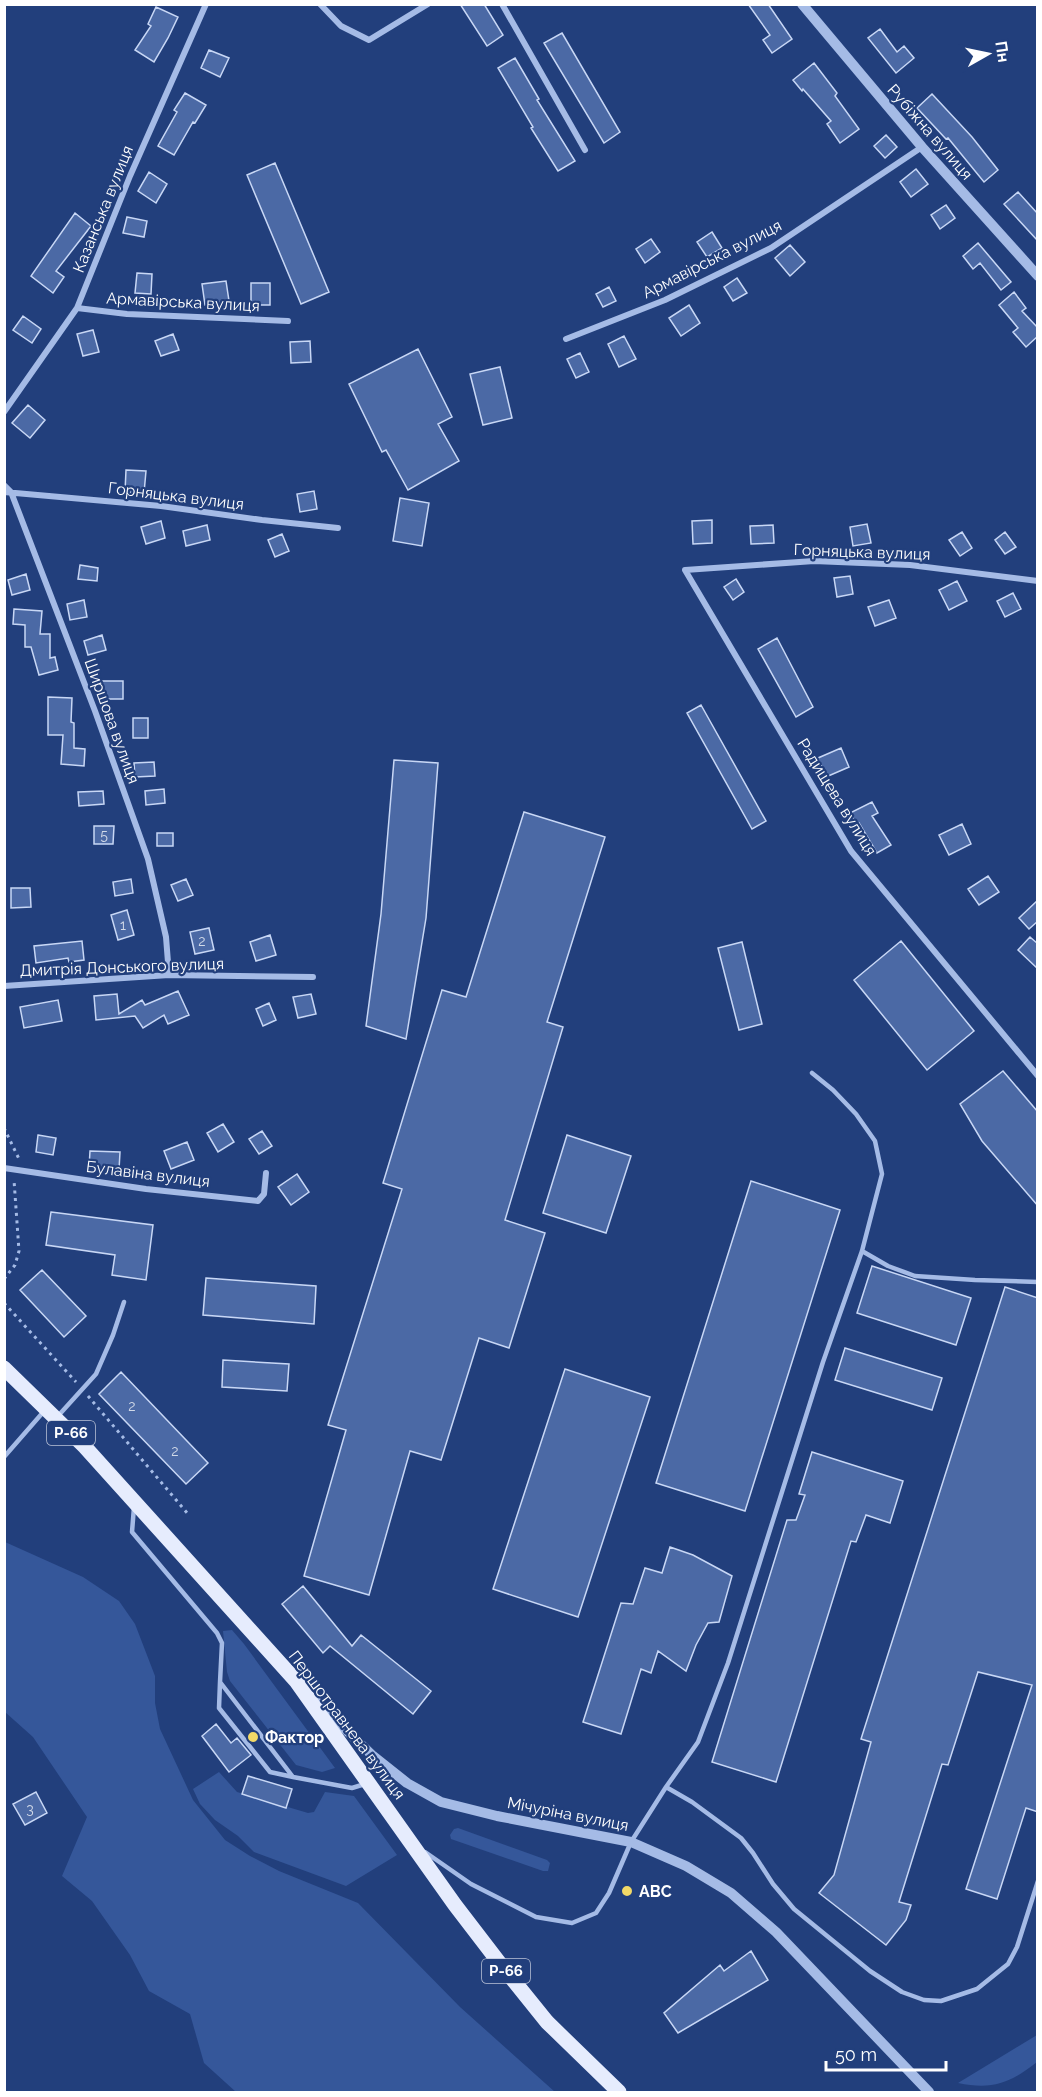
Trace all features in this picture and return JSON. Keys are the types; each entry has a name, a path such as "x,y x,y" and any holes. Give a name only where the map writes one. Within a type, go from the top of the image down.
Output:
{"main road":[{"name":"Першотравнева вулиця","path":"4,1368 52,1413 296,1681 455,1905 547,2022 619,2092"}],"street":[{"name":"Казанська вулиця","path":"4,412 77,308 130,176 206,4"},
{"path":"320,4 341,26 369,40 428,4"},
{"path":"502,4 585,150"},
{"name":"Рубіжна вулиця","path":"802,4 922,147 1038,276"},
{"name":"Армавірська вулиця","path":"566,339 665,300 771,248 922,147"},
{"name":"Армавірська вулиця","path":"77,308 127,314 288,321"},
{"name":"Ширшова вулиця","path":"4,485 95,711 148,859 166,937 169,975"},
{"name":"Горняцька вулиця","path":"8,492 160,506 338,528"},
{"name":"Горняцька вулиця","path":"685,570 825,561 910,565 1038,581"},
{"name":"Радищева вулиця","path":"685,570 851,851 1038,1076"},
{"name":"Дмитрія Донського вулиця","path":"4,986 169,975 313,977"},
{"name":"Булавіна вулиця","path":"4,1168 146,1189 258,1201 264,1194 266,1173"},
{"name":"Мічуріна вулиця","path":"296,1681 373,1756 407,1783 441,1802 497,1816 631,1842 687,1866 731,1893 776,1932 929,2092"}],"lane":[{"path":"407,1837 437,1862 471,1884 536,1917 572,1923 596,1913 609,1893 631,1842 698,1742 728,1663 823,1362 862,1251 882,1174 875,1141 856,1114 833,1090 812,1073"},
{"path":"862,1251 888,1266 915,1276 1038,1281"},
{"path":"4,1457 52,1413 83,1390 96,1374 124,1302"},
{"path":"134,1501 132,1532 217,1633 222,1643 219,1708 270,1772 352,1788 368,1783"},
{"path":"220,1682 293,1777"},
{"path":"666,1787 701,1808 741,1839 794,1909 870,1971 902,1992 924,2000 941,2001 977,1989 1008,1964 1017,1947 1038,1881"}],"path":[{"path":"4,1128 25,1171"},
{"path":"4,1279 15,1265 19,1251 14,1180 17,1170"},
{"path":"4,1304 83,1390 188,1514"}],"shaded area":[{"path":"5,1542 83,1577 119,1601 135,1624 155,1676 155,1703 160,1729 193,1800 225,1840 279,1871 358,1903 460,2007 555,2092 236,2092 204,2063 190,2014 149,1991 130,1955 92,1901 62,1876 87,1817 33,1737 5,1712"},
{"path":"232,1630 335,1768 322,1772 296,1765 230,1681 223,1631"},
{"path":"219,1772 237,1792 308,1813 314,1812 325,1792 354,1796 397,1855 346,1886 254,1852 238,1836 215,1820 200,1804 193,1789"},
{"path":"458,1828 547,1860 550,1863 548,1871 451,1839 450,1835 454,1829"},
{"path":"1037,2035 1037,2062 1018,2075 991,2085 958,2083"}],"building":[{"path":"460,4 484,4 503,35 487,46"},
{"path":"748,4 768,4 792,39 772,53 763,40 770,35"},
{"path":"156,7 178,17 154,62 135,50 151,26 148,24"},
{"path":"880,29 897,52 904,46 914,58 896,73 868,38"},
{"path":"562,33 620,132 604,143 544,43"},
{"path":"209,50 229,58 220,77 201,68"},
{"path":"515,58 539,99 537,100 575,161 558,171 498,68"},
{"path":"814,63 837,93 835,96 859,129 840,143 827,124 831,121 793,80"},
{"path":"185,93 206,105 174,155 158,146 177,112 174,110"},
{"path":"932,94 972,137 998,170 984,182 948,138 946,139 917,108"},
{"path":"886,135 897,147 885,158 874,146"},
{"path":"275,163 329,292 301,304 247,175"},
{"path":"916,169 928,184 911,197 900,182"},
{"path":"149,172 167,184 156,203 138,191"},
{"path":"1018,192 1038,214 1038,241 1004,204"},
{"path":"946,205 955,218 940,229 931,215"},
{"path":"75,213 91,226 56,271 64,277 53,293 31,276"},
{"path":"127,217 147,221 144,237 123,233"},
{"path":"712,232 722,248 707,257 697,242"},
{"path":"651,239 660,252 645,263 636,249"},
{"path":"978,243 1011,282 1001,290 980,263 973,269 963,256"},
{"path":"790,245 805,262 790,276 775,258"},
{"path":"137,273 152,274 151,294 135,293"},
{"path":"737,278 747,293 733,301 724,287"},
{"path":"226,281 229,301 205,305 202,284"},
{"path":"251,283 270,283 270,305 251,305"},
{"path":"609,287 616,301 603,307 596,294"},
{"path":"1014,292 1026,308 1022,311 1038,328 1038,336 1026,347 1013,332 1018,328 999,305"},
{"path":"689,305 700,323 681,336 669,318"},
{"path":"23,316 41,329 32,343 13,330"},
{"path":"93,330 99,352 83,356 77,334"},
{"path":"173,334 179,350 161,356 155,341"},
{"path":"624,336 636,359 619,367 608,344"},
{"path":"310,341 311,362 291,363 290,342"},
{"path":"418,349 452,417 438,424 459,461 408,490 386,450 382,452 349,384"},
{"path":"580,353 589,372 576,378 567,359"},
{"path":"500,367 512,418 483,425 470,374"},
{"path":"28,405 45,420 30,438 12,423"},
{"path":"126,470 146,471 144,493 125,492"},
{"path":"314,491 317,509 300,512 297,494"},
{"path":"400,498 429,503 422,546 393,541"},
{"path":"712,520 712,543 693,544 692,521"},
{"path":"161,521 165,538 146,544 141,527"},
{"path":"867,524 871,543 853,546 850,527"},
{"path":"207,525 210,540 186,546 183,531"},
{"path":"773,525 774,543 751,544 750,526"},
{"path":"962,532 972,548 960,556 949,540"},
{"path":"1005,532 1016,547 1005,554 995,540"},
{"path":"282,534 289,551 275,557 268,540"},
{"path":"80,565 98,568 97,581 78,579"},
{"path":"26,574 30,590 12,595 8,580"},
{"path":"850,576 853,594 837,597 834,578"},
{"path":"736,579 744,592 733,600 724,587"},
{"path":"957,581 967,601 949,610 939,590"},
{"path":"1013,593 1021,609 1005,617 997,601"},
{"path":"84,600 87,617 70,620 67,604"},
{"path":"889,600 896,618 875,626 868,607"},
{"path":"14,609 42,611 40,634 50,634 50,658 55,657 58,670 39,675 31,647 25,647 25,625 13,624"},
{"path":"102,635 106,650 88,655 84,641"},
{"path":"777,638 813,707 796,717 758,649"},
{"path":"102,681 123,681 123,699 102,699"},
{"path":"48,697 72,698 71,722 74,723 74,748 85,749 84,766 61,764 63,735 48,735"},
{"path":"701,705 766,821 752,829 687,713"},
{"path":"133,718 148,718 148,738 133,738"},
{"path":"841,748 849,767 826,777 818,758"},
{"path":"394,760 438,763 426,918 406,1039 366,1026 381,914"},
{"path":"154,762 155,776 135,777 134,763"},
{"path":"164,789 165,803 146,805 145,791"},
{"path":"103,791 104,804 79,806 78,792"},
{"path":"872,802 878,813 872,816 891,845 877,853 859,823 856,824 850,813"},
{"path":"524,812 605,837 547,1022 563,1027 505,1220 545,1233 509,1348 479,1338 441,1460 410,1451 369,1595 304,1576 346,1430 328,1425 402,1189 383,1183 442,990 466,997"},
{"path":"962,824 971,844 949,855 939,835"},
{"path":"94,826 114,826 113,844 94,844"},
{"path":"157,833 173,833 173,846 157,846"},
{"path":"988,876 999,892 979,905 968,889"},
{"path":"131,879 133,893 115,896 113,882"},
{"path":"186,879 193,895 178,901 171,885"},
{"path":"11,888 30,888 31,907 11,908"},
{"path":"1038,900 1038,921 1029,929 1019,918"},
{"path":"127,910 134,935 118,940 111,915"},
{"path":"209,928 214,950 195,954 190,932"},
{"path":"270,935 276,955 256,961 250,942"},
{"path":"1030,937 1038,944 1038,969 1018,950"},
{"path":"82,941 84,960 69,962 68,958 36,963 34,946"},
{"path":"901,941 974,1031 927,1070 854,980"},
{"path":"742,942 762,1024 739,1030 718,948"},
{"path":"178,991 189,1015 168,1024 164,1015 143,1028 135,1016 96,1020 94,996 117,994 119,1014 142,1000 145,1005"},
{"path":"311,994 316,1014 298,1018 293,997"},
{"path":"58,1000 62,1021 24,1028 20,1007"},
{"path":"269,1003 276,1020 263,1026 256,1009"},
{"path":"1003,1071 1038,1112 1038,1206 982,1141 960,1104"},
{"path":"223,1124 234,1142 218,1152 207,1133"},
{"path":"262,1131 272,1146 259,1154 249,1139"},
{"path":"38,1135 56,1138 53,1155 36,1152"},
{"path":"567,1135 631,1156 606,1233 543,1213"},
{"path":"187,1142 194,1160 171,1169 164,1151"},
{"path":"90,1151 120,1152 119,1170 89,1168"},
{"path":"297,1174 309,1192 291,1205 278,1187"},
{"path":"751,1181 840,1210 745,1511 656,1483"},
{"path":"51,1212 153,1225 146,1280 112,1275 115,1255 46,1245"},
{"path":"872,1266 971,1298 956,1345 857,1313"},
{"path":"42,1270 86,1316 64,1337 20,1290"},
{"path":"206,1278 316,1286 314,1324 203,1315"},
{"path":"1005,1287 1038,1298 1038,1812 1026,1808 997,1899 966,1889 1032,1685 978,1672 948,1765 942,1764 899,1902 911,1905 906,1920 886,1945 819,1893 834,1875 871,1742 861,1739"},
{"path":"845,1348 942,1378 932,1410 835,1380"},
{"path":"223,1360 289,1364 287,1391 222,1387"},
{"path":"565,1369 650,1397 578,1617 493,1589"},
{"path":"121,1372 208,1463 186,1484 99,1394"},
{"path":"812,1452 903,1481 890,1523 866,1515 856,1542 851,1541 776,1782 712,1762 787,1520 796,1520 805,1495 799,1494"},
{"path":"670,1547 693,1555 732,1576 719,1622 708,1623 686,1671 658,1651 651,1673 641,1669 621,1734 583,1722 621,1603 633,1604 645,1568 662,1573"},
{"path":"303,1586 352,1646 361,1635 431,1691 413,1714 330,1646 323,1653 282,1604"},
{"path":"216,1724 231,1743 237,1738 251,1755 229,1772 202,1736"},
{"path":"248,1776 292,1789 286,1808 242,1794"},
{"path":"36,1792 47,1813 25,1825 13,1804"},
{"path":"751,1951 768,1980 678,2033 664,2013 720,1965 724,1971"}],"place":[{"name":"Фактор","path":"253,1737"},
{"name":"ABC","path":"627,1891"}]}
